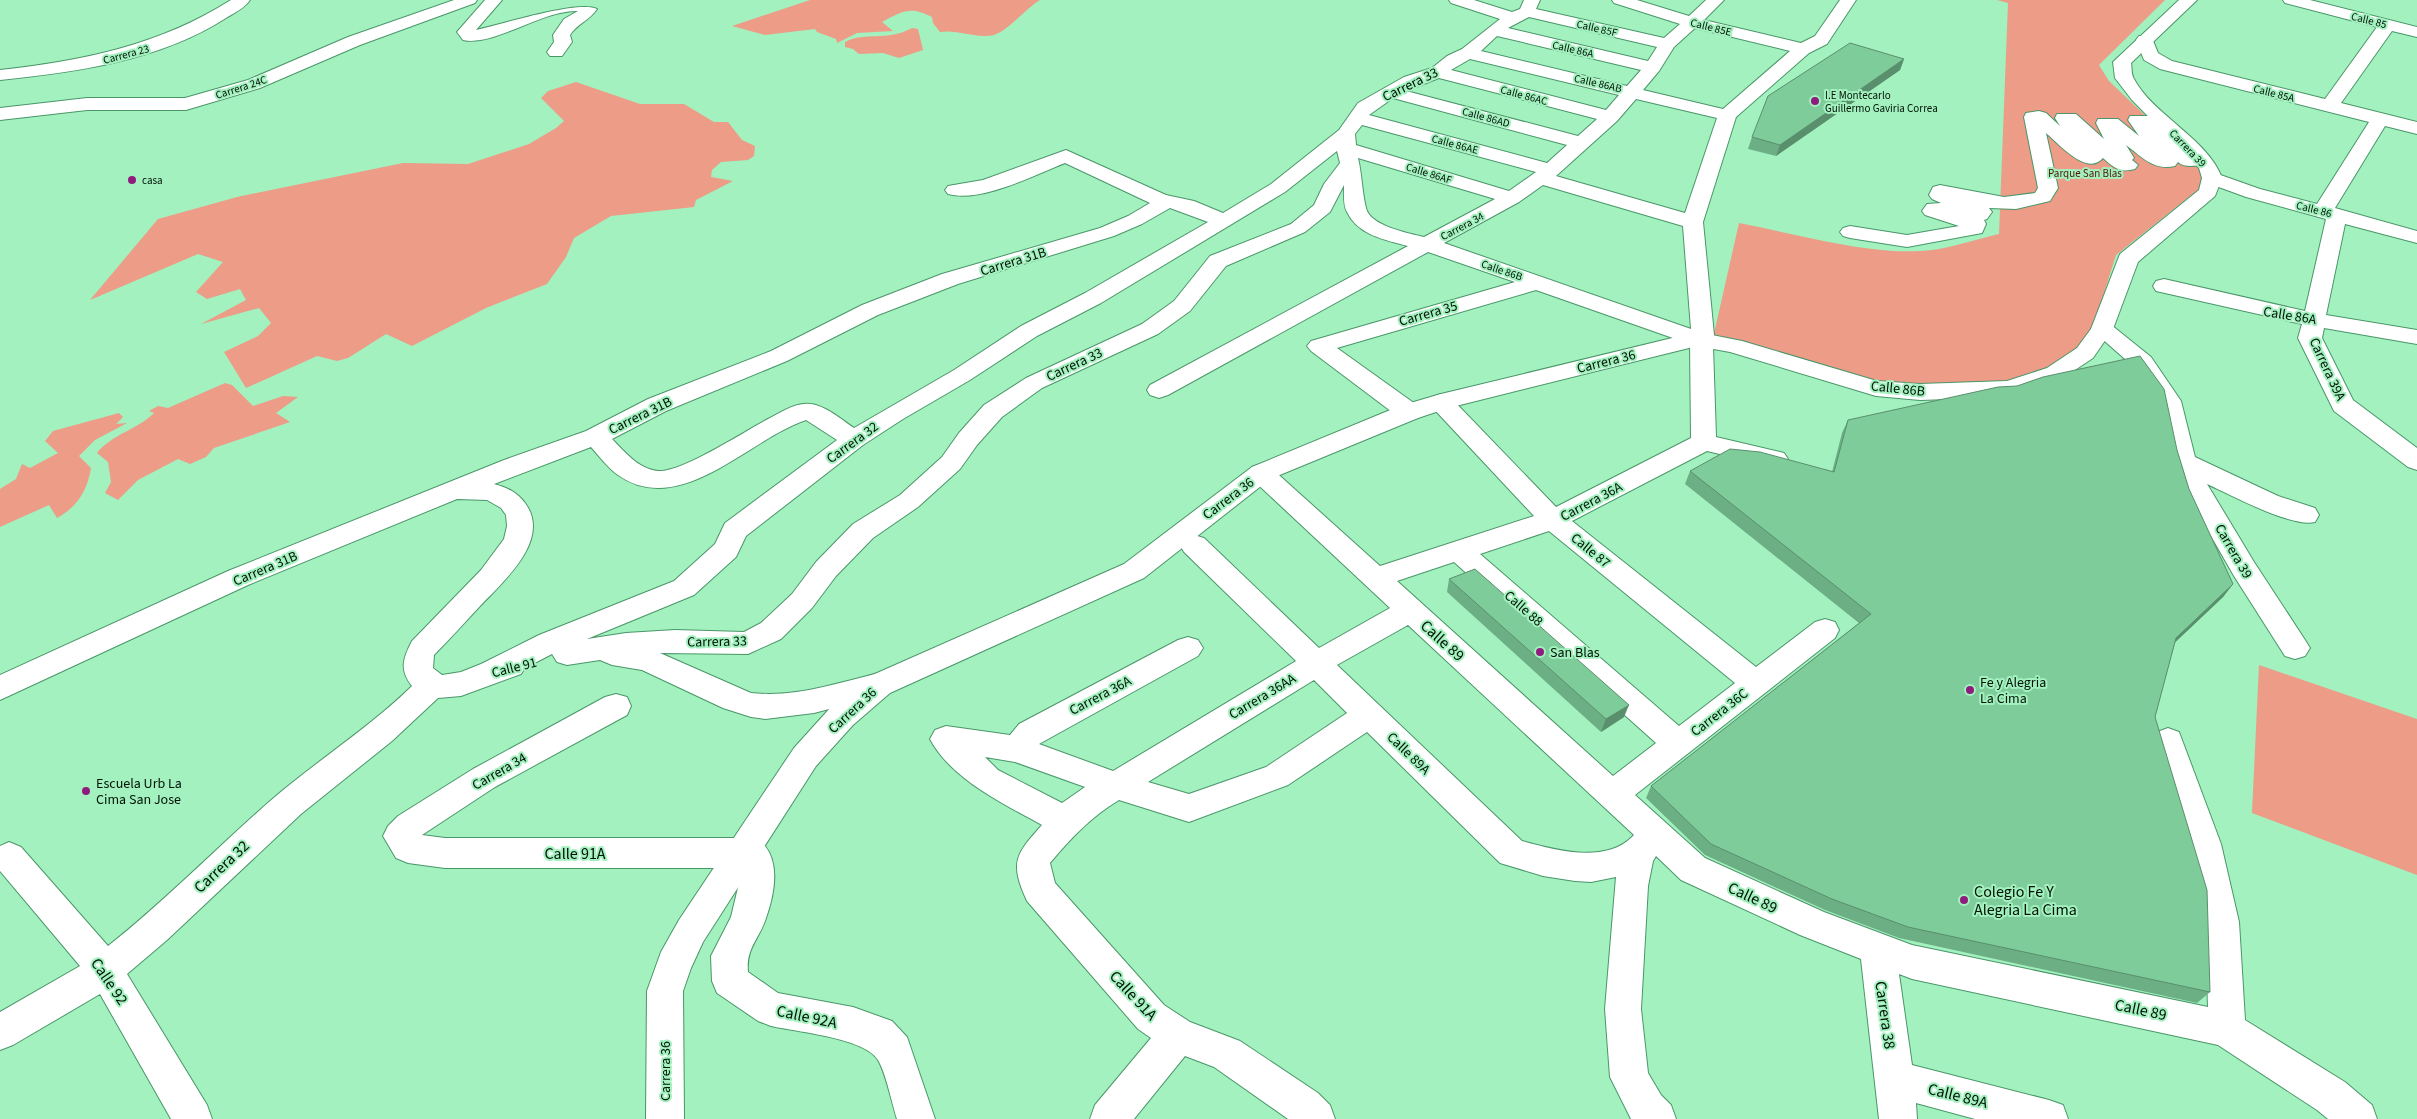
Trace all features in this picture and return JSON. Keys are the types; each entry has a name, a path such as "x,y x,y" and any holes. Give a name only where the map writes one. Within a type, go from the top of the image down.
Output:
{"street":[{"name":"Carrera 23","path":"0,75 53,70 134,54 194,27 242,0"},
{"name":"Carrera 24C","path":"0,114 87,104 186,104 254,84 354,41 469,0"},
{"path":"494,0 465,32 469,36 480,36 526,18 572,4 586,6 589,9 587,12 570,24 561,35 563,42 556,52"},
{"name":"Calle 85F","path":"1457,0 1524,10 1667,44"},
{"name":"Calle 85E","path":"1620,0 1691,22 1803,49"},
{"name":"Carrera 34","path":"1160,390 1512,198 1547,174 1610,117 1653,67 1667,44 1716,0"},
{"name":"Carrera 39","path":"2009,389 2062,368 2085,354 2102,329 2128,259 2208,192 2212,178 2208,166 2159,118 2124,78 2122,62 2189,0"},
{"name":"Calle 85","path":"2291,0 2417,32"},
{"path":"2347,14 2357,0"},
{"path":"1799,465 1704,442 1693,222 1727,115 1803,49 1821,40 1845,1"},
{"name":"Carrera 33","path":"567,654 626,644 675,642 748,643 770,631 802,601 826,569 863,531 909,501 951,463 968,439 993,411 1034,383 1150,329 1182,306 1218,261 1298,228 1301,198 1334,184 1365,107 1419,77 1438,72 1453,60 1468,53 1494,30 1524,10"},
{"path":"2329,107 2388,24"},
{"name":"Calle 86A","path":"1494,30 1653,67"},
{"name":"Calle 85A","path":"2145,40 2150,56 2166,66 2417,128"},
{"name":"Calle 86AB","path":"1468,53 1727,115"},
{"name":"Calle 86AC","path":"1438,72 1610,117"},
{"name":"Calle 86AD","path":"1390,92 1582,143"},
{"path":"1850,232 1907,240 1975,229 1976,224 1932,211 1934,208 1980,215 1982,212 1939,195 1940,192 1999,204 2024,204 2043,197 2048,188 2033,117 2039,117 2084,157 2094,157 2064,118 2069,118 2122,165 2128,165 2105,122 2111,122 2160,162 2168,162 2137,120 2143,120 2187,160 2196,160 2152,119 2159,118"},
{"name":"Carrera 39A","path":"2380,119 2330,213 2310,338 2343,405 2417,461"},
{"path":"955,190 987,186 1066,156 1165,202 1174,200 1224,221 1301,198 1350,141"},
{"name":"Calle 86AE","path":"1350,141 1547,174"},
{"name":"Calle 86AF","path":"1350,141 1512,198"},
{"name":"Calle 86B","path":"1350,141 1356,211 1366,224 1385,233 1426,244 1700,339 1734,346 1876,388 1920,392 2009,389"},
{"path":"1547,174 1693,222"},
{"name":"Calle 86","path":"2212,178 2253,193 2417,237"},
{"name":"Carrera 31B","path":"0,688 238,578 451,492 595,437 657,405 778,356 870,310 950,279 1107,232 1135,220 1165,202"},
{"name":"Carrera 32","path":"493,670 549,643 684,588 726,550 735,530 854,439 1029,331 1092,298 1224,221"},
{"name":"Carrera 35","path":"1409,412 1319,346 1538,282"},
{"name":"Calle 86A","path":"2164,286 2260,311 2313,318 2417,337"},
{"name":"Carrera 39","path":"2102,329 2144,362 2170,401 2183,462 2244,569 2294,648"},
{"name":"Carrera 36","path":"666,1119 665,992 674,964 691,930 805,757 842,716 878,685 1134,571 1261,473 1409,412 1442,402 1700,339"},
{"name":"Calle 87","path":"1442,402 1553,520 1755,683"},
{"path":"595,437 627,469 654,480 671,479 710,462 794,414 803,412 809,412 854,439"},
{"name":"Carrera 36A","path":"1375,578 1553,520 1704,442"},
{"path":"2183,462 2269,502 2306,514"},
{"name":"Calle 89","path":"1261,473 1612,795 1646,844 1693,869 1812,924 1912,962 2186,1019 2227,1030 2331,1096 2358,1119"},
{"path":"432,685 418,672 418,658 422,649 497,572 514,548 520,532 521,519 516,507 506,498 491,492 472,490 451,492"},
{"name":"Calle 89A","path":"1194,545 1512,853 1556,865 1603,866 1646,844"},
{"name":"Calle 88","path":"1459,551 1678,744"},
{"name":"Carrera 36AA","path":"1065,821 1083,805 1115,785 1317,663 1410,610"},
{"name":"Carrera 36C","path":"1612,795 1825,630"},
{"name":"Carrera 36A","path":"1017,750 1030,733 1188,648"},
{"name":"Calle 91","path":"432,685 459,686 493,670 567,654 619,654 659,665 751,705 777,708 878,685"},
{"name":"Carrera 32","path":"0,1032 105,969 148,936 242,846 330,771 411,706 432,685"},
{"name":"Carrera 34","path":"408,848 400,836 410,826 484,778 616,706"},
{"path":"1065,821 987,779 946,739 1017,750 1115,785 1189,808 1277,776 1369,714"},
{"path":"2168,741 2204,844 2222,922 2227,1030"},
{"name":"Calle 91A","path":"1065,821 1033,859 1039,890 1151,1017 1178,1035 1227,1054 1304,1107 1316,1119"},
{"path":"1646,844 1632,886 1623,1009 1629,1077 1652,1114"},
{"name":"Calle 91A","path":"408,848 444,853 743,853"},
{"name":"Calle 92A","path":"743,853 753,856 757,860 758,875 748,920 729,956 730,981 771,1009 853,1025 879,1034 894,1050 916,1119"},
{"name":"Calle 92","path":"9,857 105,969 194,1119"},
{"name":"Carrera 38","path":"1878,950 1895,1079 1898,1119"},
{"path":"1109,1119 1178,1035"},
{"name":"Calle 89A","path":"1895,1079 2049,1119"}],"green space":[{"path":"810,0 1040,0 1006,29 987,36 947,31 940,32 933,23 932,17 912,11 901,13 882,22 893,31 857,33 837,43 836,39 817,32 815,29 765,35 732,26"},
{"name":"Parque San Blas","path":"1997,0 2165,0 2099,65 2109,81 2198,166 2202,176 2199,189 2116,255 2094,325 2079,350 2051,370 2005,385 1876,385 1713,338 1739,223 1835,243 1909,251 1940,249 1999,234 2008,3"},
{"path":"912,28 918,29 923,50 899,58 883,53 859,54 853,49 845,47 845,42 853,39 894,35"},
{"path":"576,82 640,104 684,104 714,122 728,122 742,140 755,146 754,156 748,160 721,162 712,170 711,177 733,181 696,200 694,207 611,216 574,238 566,257 547,284 486,308 412,346 386,334 348,358 337,361 317,356 246,388 224,352 258,336 271,323 259,308 201,324 246,300 240,289 207,299 196,292 223,262 198,254 90,300 158,219 237,197 403,163 468,164 529,144 556,128 564,121 541,98 548,91"},
{"path":"225,383 232,385 253,406 283,396 298,397 276,413 290,422 214,448 206,457 190,464 178,459 138,480 118,500 105,493 111,482 108,462 97,453 103,447 117,436 147,419 154,413 149,411 158,406 168,408"},
{"path":"119,413 123,417 116,424 127,423 95,440 79,456 91,468 84,491 71,508 57,518 49,505 0,527 0,489 16,479 22,464 30,468 58,453 45,441 53,431"},
{"path":"2259,665 2417,719 2417,875 2252,813"}],"building":[{"name":"I.E Montecarlo Guillermo Gaviria Correa","path":"1850,43 1904,59 1780,145 1752,137 1768,96"},
{"name":"Fe y Alegria La Cima","path":"2140,356 2164,389 2177,450 2189,489 2233,584 2176,638 2155,717 2207,890 2210,992 1908,927 1832,899 1711,844 1651,786 1871,614 1690,471 1730,449 1760,452 1834,472 1848,420 1998,387 2017,386 2043,377"},
{"name":"San Blas","path":"1475,569 1629,705 1606,719 1449,579"}],"place":[{"name":"I.E Montecarlo Guillermo Gaviria Correa","path":"1815,101"},
{"name":"casa","path":"132,180"},
{"name":"San Blas","path":"1540,652"},
{"name":"Fe y Alegria La Cima","path":"1970,690"},
{"name":"Escuela Urb La Cima San Jose","path":"86,791"},
{"name":"Colegio Fe Y Alegria La Cima","path":"1964,900"}]}
